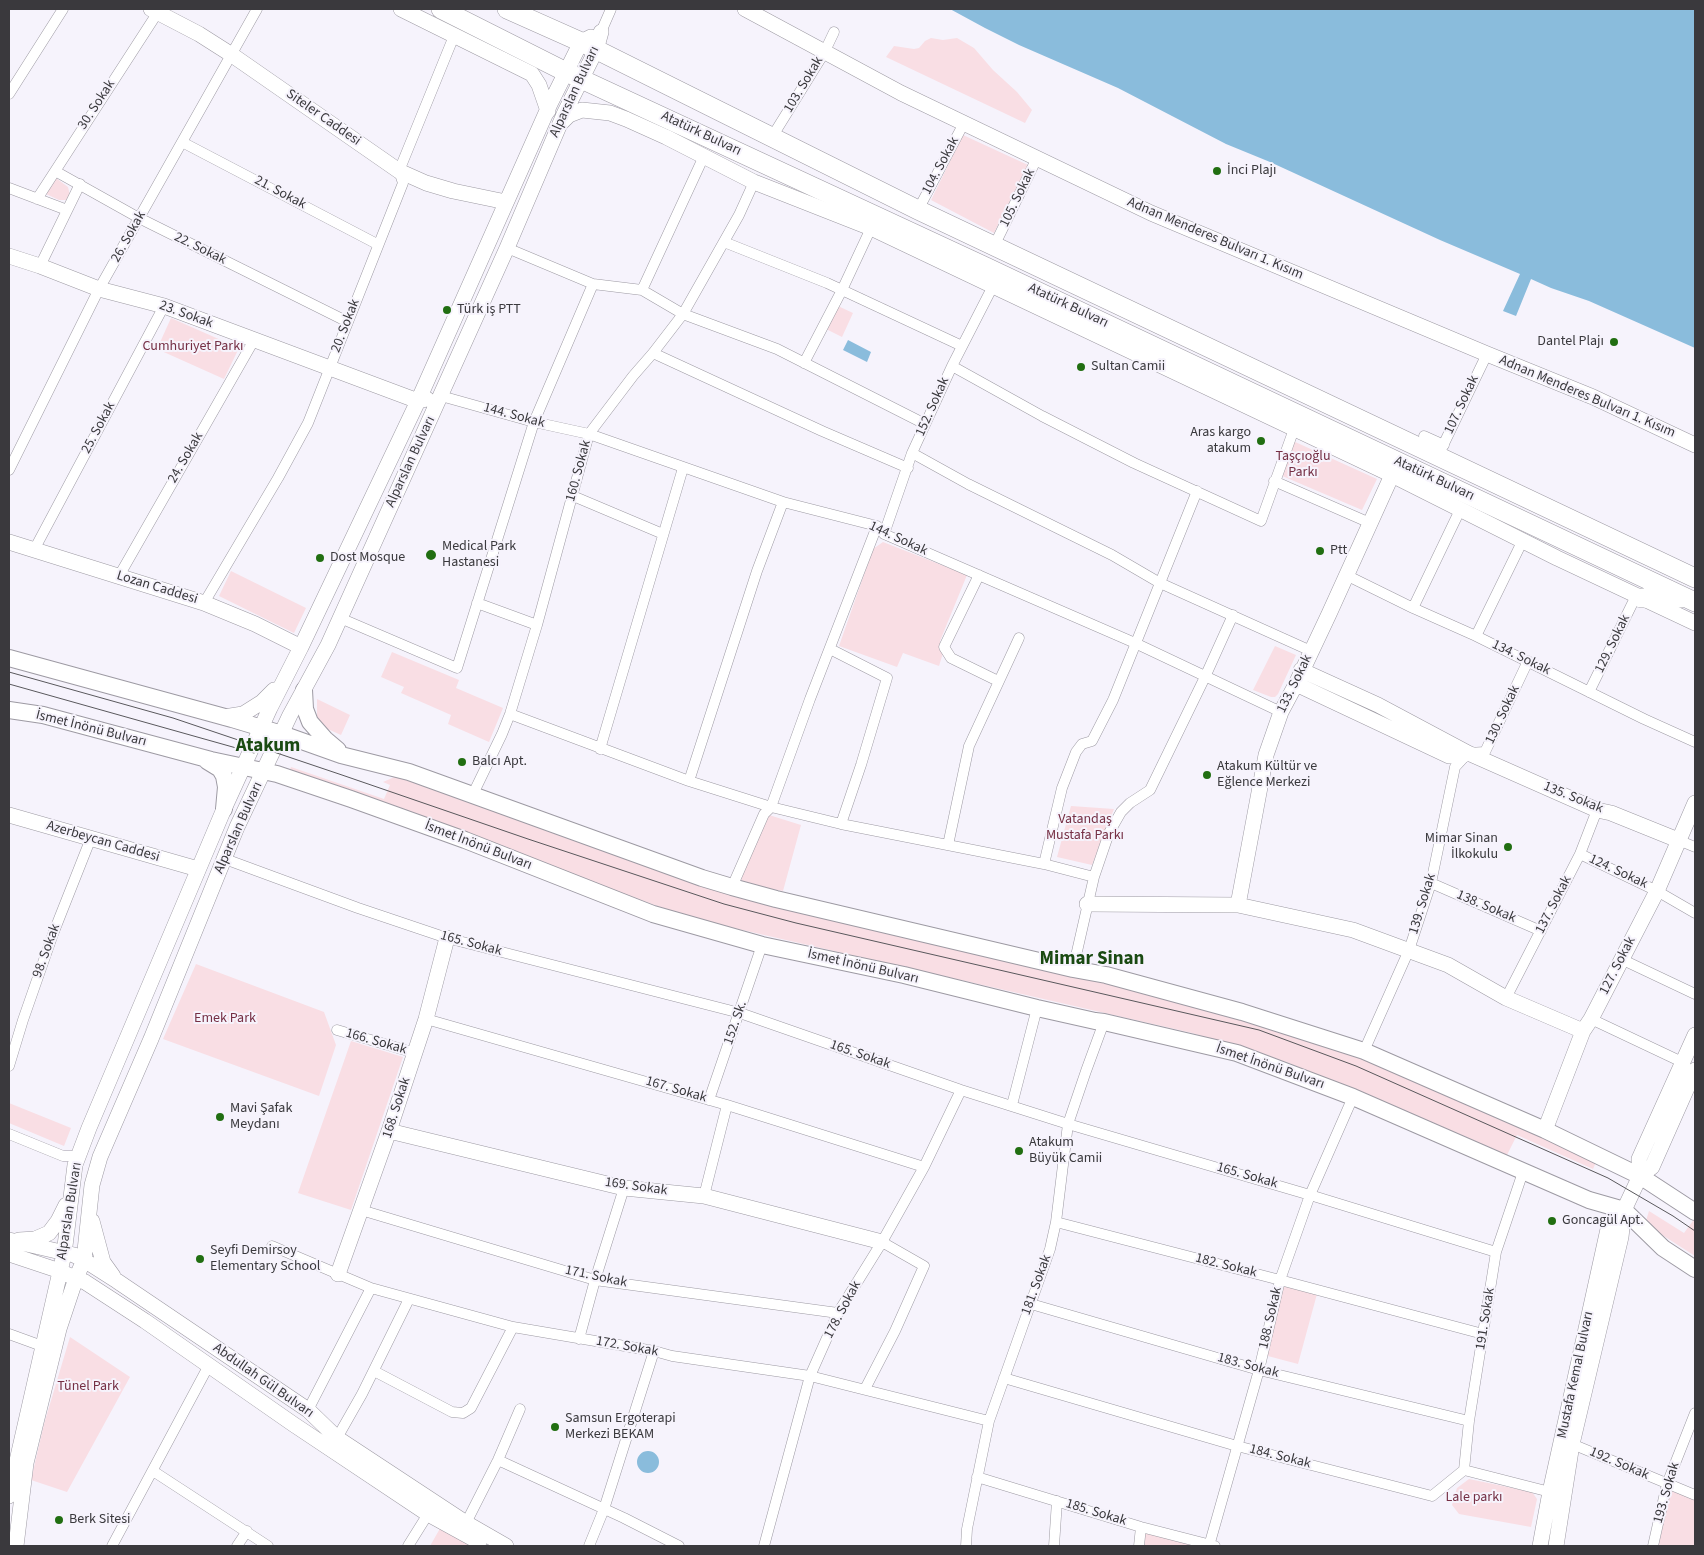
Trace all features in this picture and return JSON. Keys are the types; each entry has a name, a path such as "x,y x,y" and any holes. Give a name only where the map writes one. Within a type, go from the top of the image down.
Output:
{"highway":[{"name":"Atatürk Bulvarı","path":"441,9 574,75 1691,600"},
{"name":"Atatürk Bulvarı","path":"507,9 593,41 772,137 918,210 1441,451 1695,578"},
{"path":"1639,597 1691,600"}],"main road":[{"path":"401,9 532,74 539,85 548,110"},
{"name":"Adnan Menderes Bulvarı 1. Kısım","path":"745,9 901,93 1151,213 1593,397 1695,445"},
{"name":"Siteler Caddesi","path":"154,11 199,34 232,55 399,171 426,183 453,191 506,202"},
{"name":"Alparslan Bulvarı","path":"9,1496 64,1254 75,1165 78,1156 198,869 261,728 418,401 548,110 574,75 593,41"},
{"name":"Alparslan Bulvarı","path":"16,1546 26,1462 59,1329 84,1260 92,1185 110,1130 151,1039 237,828 263,772 328,645 507,248 560,124 574,75"},
{"name":"Atatürk Bulvarı","path":"560,124 569,115 582,110 610,113 666,137 754,182 871,228 1392,475 1460,510 1695,623"},
{"name":"23. Sokak","path":"10,260 40,266 99,289 164,306 418,401"},
{"path":"418,401 441,396"},
{"name":"133. Sokak","path":"1238,905 1266,755 1281,712 1329,614 1392,475"},
{"name":"Lozan Caddesi","path":"9,542 204,603 255,624 301,647"},
{"path":"9,658 223,716 350,757 409,772 640,856 776,899 1073,969 1106,975 1242,1012 1364,1051 1545,1130 1640,1176 1695,1212"},
{"path":"223,716 243,714 262,702 287,676"},
{"name":"135. Sokak","path":"1299,677 1378,705 1468,753 1597,810 1611,813 1678,840"},
{"path":"304,690 305,709 310,722 331,746 350,757"},
{"name":"İsmet İnönü Bulvarı","path":"9,710 43,715 196,756 277,774 351,798 465,840 653,914 762,945 1237,1053 1353,1097 1589,1200 1624,1210 1663,1248 1695,1268"},
{"path":"196,756 216,766 224,776 226,787 224,809"},
{"name":"127. Sokak","path":"1545,1130 1587,1025 1657,891 1695,803"},
{"name":"Azerbeycan Caddesi","path":"9,815 198,869"},
{"path":"1086,904 1238,905 1353,930 1448,965 1506,998 1587,1025"},
{"name":"168. Sokak","path":"338,1274 415,1053 447,938"},
{"name":"Mustafa Kemal Bulvarı","path":"1640,1176 1639,1159 1695,1035"},
{"name":"Mustafa Kemal Bulvarı","path":"1540,1546 1550,1492 1608,1229 1624,1210 1640,1176 1652,1167 1695,1070"},
{"name":"169. Sokak","path":"389,1131 624,1188 704,1196 882,1242"},
{"path":"9,1240 35,1239 49,1233 58,1221 71,1194"},
{"path":"90,1203 100,1253 109,1271 117,1280"},
{"name":"Mustafa Kemal Bulvarı","path":"1556,1546 1572,1444 1621,1237 1624,1210"},
{"name":"Abdullah Gül Bulvarı","path":"9,1240 74,1255 117,1280 308,1410 337,1438 466,1523 506,1546"},
{"name":"Abdullah Gül Bulvarı","path":"9,1254 60,1271 85,1282 428,1514 485,1546"}],"street":[{"path":"9,94 63,9"},
{"name":"26. Sokak","path":"9,470 99,289 257,9"},
{"path":"593,41 611,9"},
{"name":"30. Sokak","path":"37,198 154,11"},
{"name":"103. Sokak","path":"772,137 824,53 834,32"},
{"name":"20. Sokak","path":"204,603 278,478 308,423 377,244 403,183 399,171 454,36"},
{"name":"104. Sokak","path":"918,210 964,123"},
{"name":"21. Sokak","path":"182,142 377,244"},
{"path":"642,290 704,156"},
{"name":"105. Sokak","path":"998,238 1038,158"},
{"name":"22. Sokak","path":"55,171 139,218 348,322"},
{"name":"160. Sokak","path":"473,794 510,714 537,625 589,434 683,314 739,215 754,182"},
{"path":"40,266 80,184"},
{"path":"9,188 67,210"},
{"path":"804,363 842,290 871,228"},
{"path":"724,242 842,290 962,346"},
{"path":"507,248 593,284 642,290 683,314 776,349 925,424"},
{"path":"340,618 457,668 534,422 593,284"},
{"name":"152. Sokak","path":"732,886 764,814 771,807 830,649 925,424 993,286"},
{"name":"25. Sokak","path":"34,550 164,306"},
{"name":"24. Sokak","path":"119,576 254,340"},
{"path":"653,352 822,431 908,468"},
{"name":"107. Sokak","path":"1441,451 1487,354"},
{"path":"952,366 1134,464 1261,521 1294,429"},
{"name":"144. Sokak","path":"441,396 534,422 589,434 783,502 880,530 1136,643 1281,712"},
{"path":"1424,436 1441,451"},
{"path":"912,454 968,484 1112,555 1160,583 1311,651"},
{"path":"600,749 683,468"},
{"path":"1274,481 1370,522"},
{"path":"1044,864 1062,788 1076,752 1082,744 1092,741 1113,700 1197,491"},
{"path":"573,496 663,534"},
{"path":"689,781 757,571 783,502"},
{"path":"1413,608 1460,510"},
{"path":"1476,636 1523,540"},
{"path":"979,575 944,647 951,658 998,681"},
{"name":"134. Sokak","path":"1346,575 1695,742"},
{"name":"129. Sokak","path":"1589,692 1639,597"},
{"path":"477,603 537,625"},
{"path":"1073,969 1086,904 1115,821 1130,803 1150,790 1233,615"},
{"path":"948,845 969,746 1019,638"},
{"path":"830,649 887,678 862,765 841,824"},
{"name":"130. Sokak","path":"1468,753 1485,752 1528,661"},
{"path":"510,714 689,781 771,807 841,824 1044,864 1094,877"},
{"name":"139. Sokak","path":"1364,1051 1409,950 1430,883 1455,767 1468,753"},
{"name":"137. Sokak","path":"1506,998 1580,854 1597,810"},
{"name":"98. Sokak","path":"9,1066 24,1016 53,934 91,838"},
{"path":"1678,840 1695,847"},
{"name":"124. Sokak","path":"1580,854 1657,891 1695,913"},
{"name":"165. Sokak","path":"225,859 358,908 447,938 740,1013 961,1090 1068,1124 1496,1252"},
{"name":"138. Sokak","path":"1430,883 1541,931"},
{"name":"152. Sk.","path":"709,1100 762,945"},
{"path":"1621,959 1695,994"},
{"path":"1012,1106 1038,1008"},
{"name":"167. Sokak","path":"426,1019 728,1105 924,1167"},
{"name":"181. Sokak","path":"966,1546 967,1529 989,1422 1050,1249 1056,1222 1068,1124 1104,1022"},
{"path":"1587,1025 1682,1062"},
{"name":"166. Sokak","path":"337,1030 415,1053"},
{"name":"178. Sokak","path":"764,1546 810,1376 838,1313 882,1242 924,1167 961,1090"},
{"name":"188. Sokak","path":"1212,1546 1237,1446 1259,1370 1280,1280 1310,1195 1353,1097"},
{"path":"704,1196 728,1105"},
{"path":"9,1134 63,1156 78,1156"},
{"name":"191. Sokak","path":"1464,1470 1468,1421 1496,1252 1523,1172"},
{"path":"579,1339 595,1280 624,1188"},
{"name":"171. Sokak","path":"361,1210 595,1280 838,1313"},
{"name":"182. Sokak","path":"1056,1222 1483,1334"},
{"path":"865,1389 924,1266 882,1242"},
{"name":"172. Sokak","path":"272,1246 371,1288 513,1327 672,1356 810,1376 989,1422"},
{"path":"308,1410 371,1288"},
{"path":"337,1438 374,1371 409,1298"},
{"name":"183. Sokak","path":"1031,1304 1259,1370 1468,1421"},
{"path":"374,1371 452,1412 463,1413 471,1408 513,1327"},
{"path":"9,1334 42,1346"},
{"path":"589,1546 604,1509 654,1352"},
{"path":"112,1546 208,1365"},
{"name":"184. Sokak","path":"1004,1378 1237,1446 1432,1496 1464,1470"},
{"path":"466,1523 498,1460 520,1409"},
{"name":"193. Sokak","path":"1653,1546 1667,1484 1695,1413"},
{"name":"192. Sokak","path":"1572,1444 1695,1495"},
{"path":"498,1460 680,1546"},
{"path":"1464,1470 1550,1492"},
{"path":"153,1471 268,1546"},
{"name":"185. Sokak","path":"977,1477 1141,1527 1212,1546"},
{"path":"1054,1546 1057,1501"},
{"path":"408,1546 428,1514"},
{"path":"1139,1546 1141,1527"},
{"path":"237,1546 247,1531"}],"green space":[{"path":"931,38 943,40 957,38 974,48 1032,110 1025,123 886,57 894,46 919,48 925,41"},
{"path":"963,135 1028,165 994,233 931,200"},
{"path":"56,178 68,187 70,195 66,200 59,200 46,194 48,187"},
{"path":"838,306 853,313 842,337 826,329"},
{"name":"Cumhuriyet Parkı","path":"171,318 239,348 224,379 157,349"},
{"name":"Taşçıoğlu Parkı","path":"1293,441 1377,479 1362,510 1280,475"},
{"path":"883,542 967,575 940,641 943,653 939,666 903,653 897,667 839,646 873,549"},
{"path":"231,571 306,608 294,633 219,596"},
{"path":"1275,646 1296,655 1278,694 1275,697 1271,697 1253,690"},
{"path":"392,652 459,680 456,688 503,708 489,742 448,724 451,715 401,693 404,687 381,677"},
{"path":"317,699 350,715 341,735 321,726 317,716"},
{"path":"291,767 384,799 390,785 383,782 399,775 708,885 1074,974 1342,1044 1598,1158 1593,1169 1517,1135 1505,1159 1289,1063 1192,1033 690,918 289,771"},
{"name":"Vatandaş Mustafa Parkı","path":"1071,806 1114,809 1092,865 1057,857"},
{"path":"769,815 801,825 783,891 744,884 740,877"},
{"name":"Emek Park","path":"196,964 324,1012 336,1045 319,1096 163,1039"},
{"path":"351,1041 403,1057 351,1210 298,1193"},
{"path":"9,1103 71,1128 64,1146 9,1123"},
{"path":"1649,1211 1684,1233 1695,1218 1695,1256 1645,1224"},
{"path":"1283,1284 1317,1294 1298,1364 1264,1355"},
{"name":"Tünel Park","path":"70,1337 130,1377 67,1492 31,1480 44,1424"},
{"name":"Lale parkı","path":"1469,1479 1532,1492 1537,1499 1531,1527 1459,1514 1452,1505 1457,1488"},
{"path":"1668,1486 1695,1496 1695,1546 1657,1546"},
{"path":"442,1525 480,1546 430,1546"},
{"path":"1141,1527 1209,1546 1139,1546"}],"water":[{"path":"950,9 1695,9 1695,348 1589,301 1531,279 1516,316 1503,311 1520,274 1226,144 1118,88 1019,45"},
{"path":"848,340 871,352 867,362 843,350"},
{"path":"648,1451 656,1454 659,1462 656,1470 648,1473 640,1470 637,1462 640,1454"}],"tram line":[{"path":"9,672 173,718 724,904 796,923 1259,1030 1356,1066 1608,1178 1695,1231"},
{"path":"9,684 254,753"}],"place":[{"name":"İnci Plajı","path":"1217,171"},
{"name":"Türk iş PTT","path":"447,310"},
{"name":"Dantel Plajı","path":"1614,342"},
{"name":"Sultan Camii","path":"1081,367"},
{"name":"Aras kargo atakum","path":"1261,441"},
{"name":"Ptt","path":"1320,551"},
{"name":"Medical Park Hastanesi","path":"431,555"},
{"name":"Dost Mosque","path":"320,558"},
{"name":"Balcı Apt.","path":"462,762"},
{"name":"Atakum Kültür ve Eğlence Merkezi","path":"1207,775"},
{"name":"Mimar Sinan İlkokulu","path":"1508,847"},
{"name":"Mavi Şafak Meydanı","path":"220,1117"},
{"name":"Atakum Büyük Camii","path":"1019,1151"},
{"name":"Goncagül Apt.","path":"1552,1221"},
{"name":"Seyfi Demirsoy Elementary School","path":"200,1259"},
{"name":"Samsun Ergoterapi Merkezi BEKAM","path":"555,1427"},
{"name":"Berk Sitesi","path":"59,1520"}],"district":[{"name":"Atakum","path":"268,747"},
{"name":"Mimar Sinan","path":"1092,960"}]}
